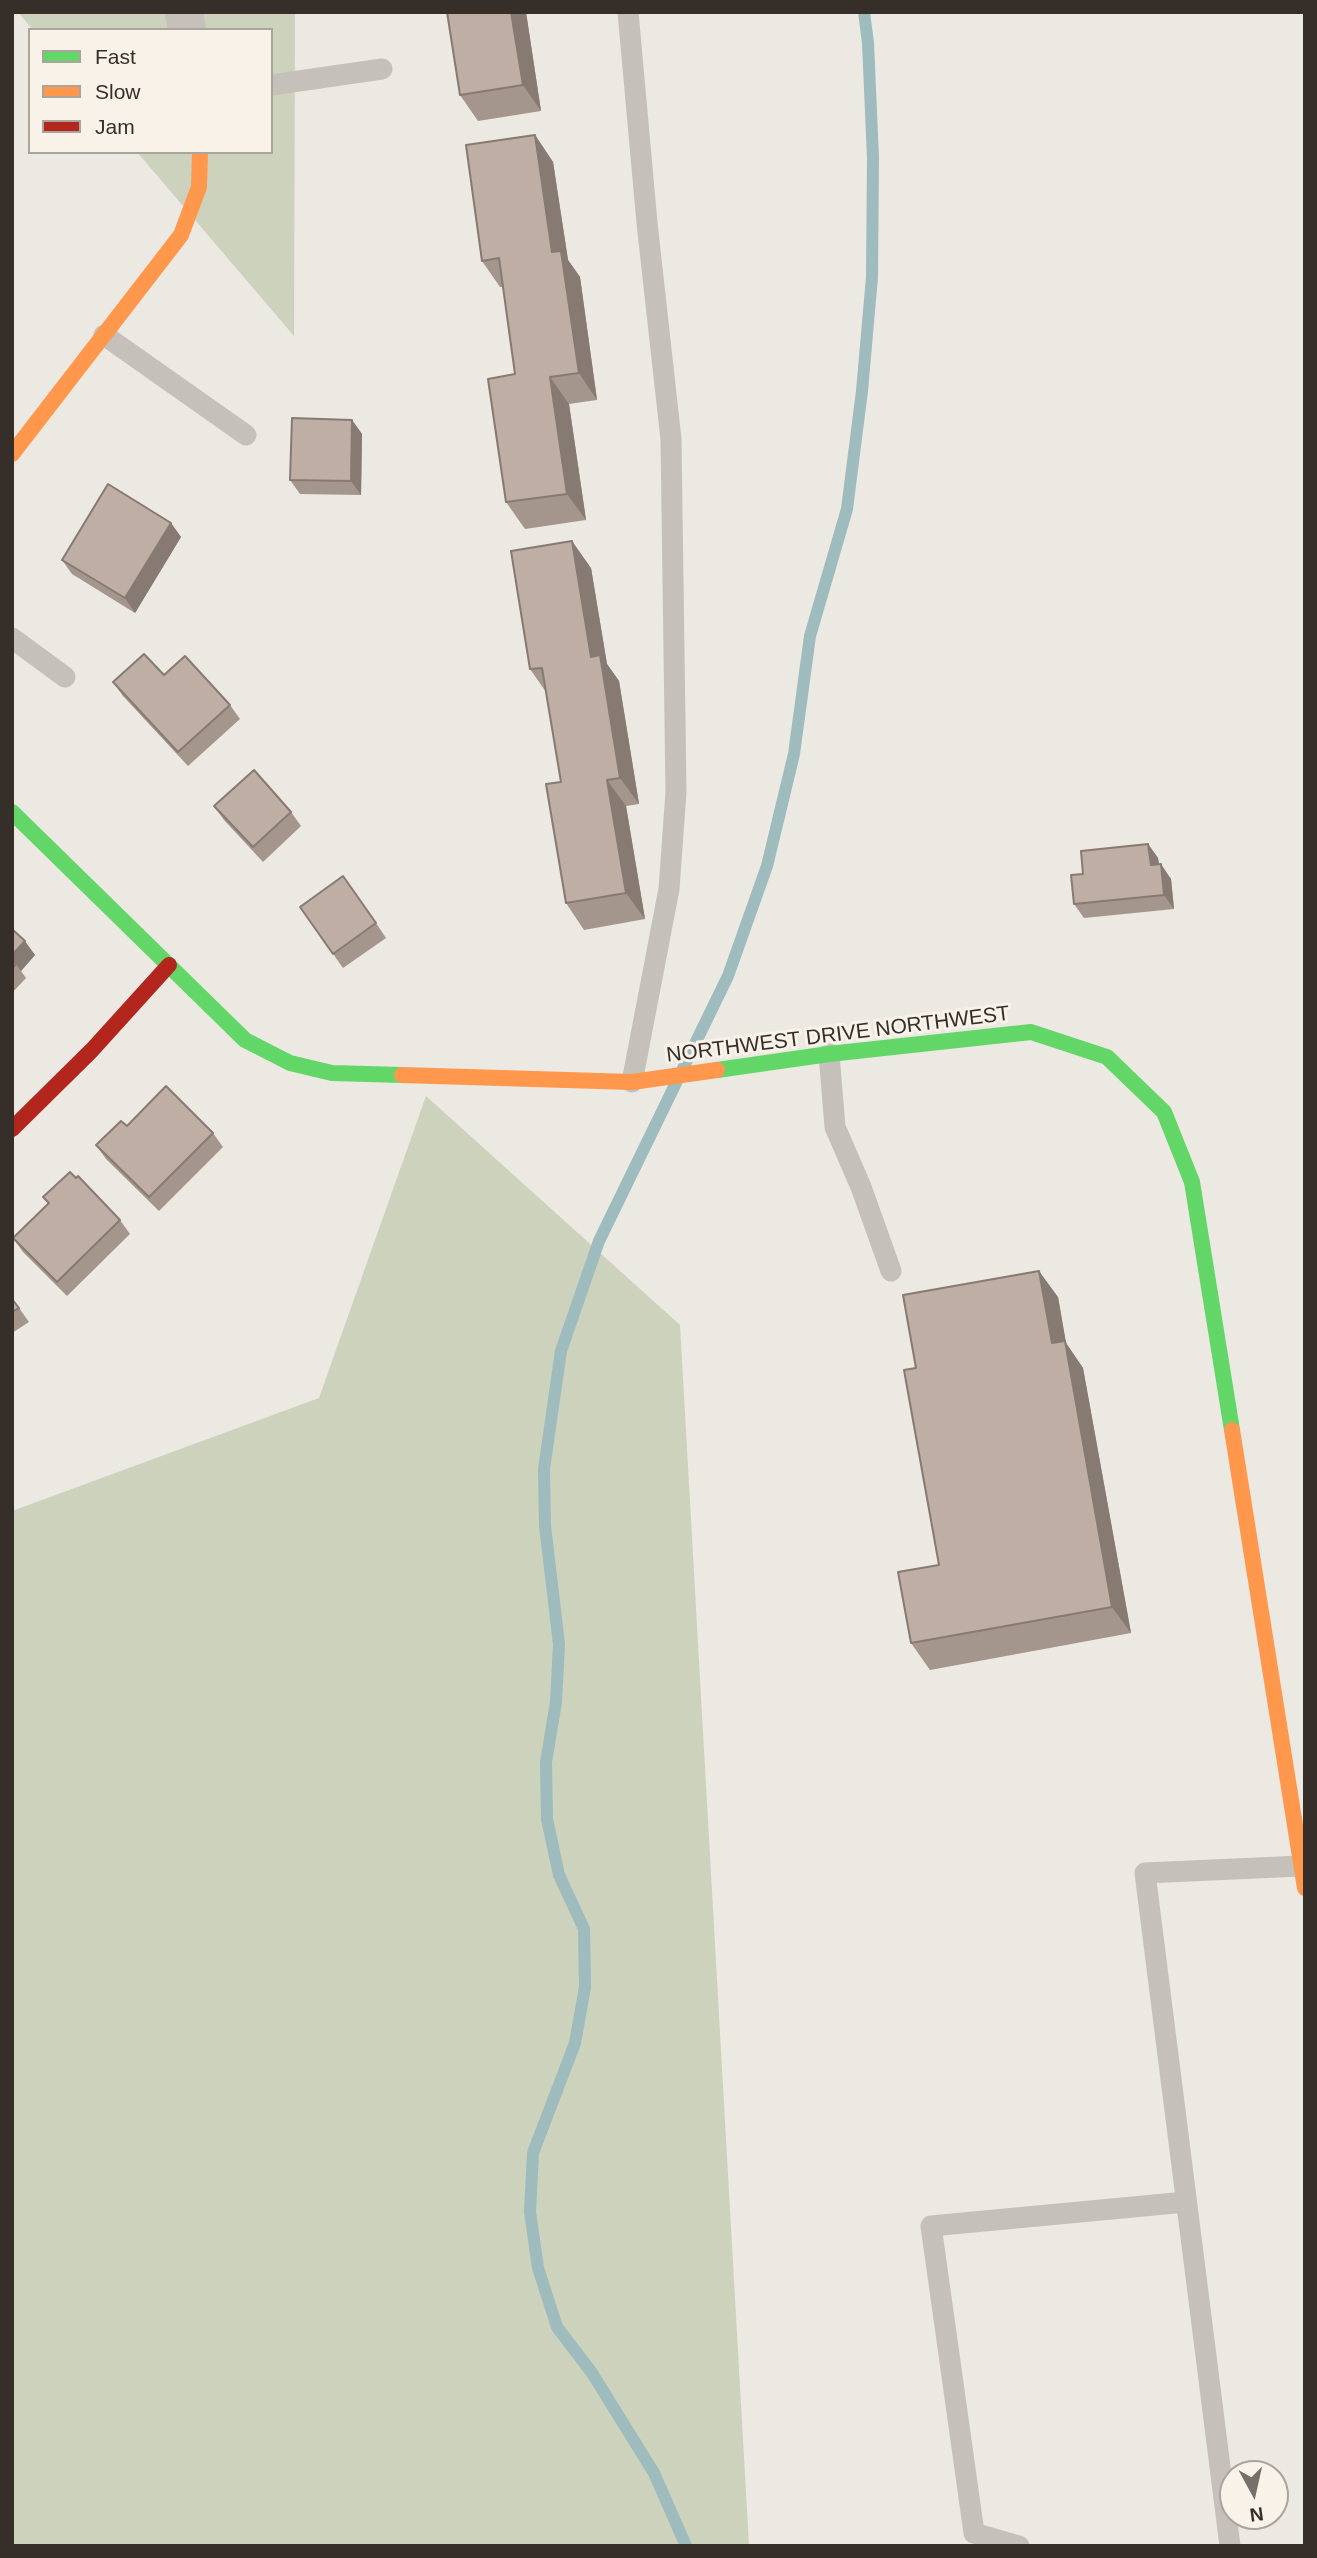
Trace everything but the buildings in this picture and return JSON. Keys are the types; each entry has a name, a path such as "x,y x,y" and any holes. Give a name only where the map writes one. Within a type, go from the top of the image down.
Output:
{"street":[{"path":"12,454 181,235 199,187 201,154"},
{"name":"NORTHWEST DRIVE NORTHWEST","path":"12,812 245,1040 290,1063 332,1073 632,1082 829,1054 1031,1032 1107,1057 1164,1112 1192,1182 1305,1888"},
{"path":"12,1129 92,1050 169,965"}],"lane":[{"path":"628,12 647,223 671,439 676,792 669,889 632,1082"},
{"path":"273,85 382,69"},
{"path":"104,335 246,435"},
{"path":"12,638 65,677"},
{"path":"829,1054 835,1127 861,1187 891,1271"},
{"path":"1230,2546 1145,1873 1301,1866"},
{"path":"1020,2546 974,2533 931,2226 1186,2203"}],"green space":[{"path":"18,12 295,12 294,336 139,154 273,154 273,28 31,28"},
{"path":"426,1096 680,1325 749,2546 12,2546 12,1511 319,1398"}],"waterway":[{"path":"686,2546 654,2473 592,2373 557,2327 538,2268 530,2212 533,2153 575,2043 585,1987 584,1929 559,1875 547,1819 546,1762 556,1702 559,1644 545,1526 544,1469 561,1351 599,1241 728,976 767,866 794,754 810,636 847,509 862,391 872,277 873,158 864,12"}],"traffic: fast":[{"path":"12,812 245,1040 290,1063 332,1073 402,1075"},
{"path":"717,1070 829,1054 1031,1032 1107,1057 1164,1112 1192,1182 1232,1430"}],"traffic: slow":[{"path":"12,454 181,235 199,187 200,154"},
{"path":"402,1075 632,1082 717,1070"},
{"path":"1232,1430 1305,1888"}],"traffic: jam":[{"path":"12,1129 92,1050 169,965"}]}
